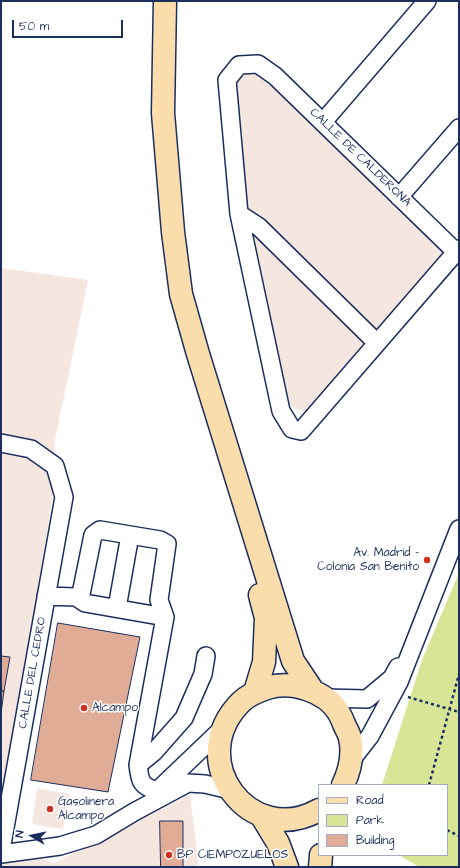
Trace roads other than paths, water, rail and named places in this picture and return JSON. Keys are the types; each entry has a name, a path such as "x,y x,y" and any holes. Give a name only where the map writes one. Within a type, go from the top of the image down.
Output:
{"main road":[{"path":"165,1 163,113 172,232 182,294 198,354 292,661 319,695 339,712 350,737 352,759 349,773 344,784"},
{"path":"231,463 266,618 264,662 255,692"},
{"path":"318,810 296,818 280,819 261,814 242,804 230,790 221,771 218,750 222,729 230,714 242,701 255,692 274,686 291,685 319,695"},
{"path":"261,814 278,844 287,867"},
{"path":"320,867 321,856"}],"street":[{"path":"323,122 427,1"},
{"name":"CALLE DE CALDERONA","path":"238,214 227,80 240,65 258,64 275,76 399,197 458,252"},
{"path":"399,197 459,128"},
{"path":"238,214 259,226 377,343"},
{"path":"238,214 281,411 292,429 301,431 458,252"},
{"name":"CALLE DEL CEDRO","path":"1,443 31,449 55,466 64,497 1,850"},
{"path":"352,759 370,736 399,682 459,529"},
{"path":"76,597 81,594 94,535 100,530 160,540 167,544 159,600 165,617 138,765 140,780 146,788 157,791"},
{"path":"117,608 130,535"},
{"path":"46,596 76,597 85,602 165,617"},
{"path":"319,695 367,698 392,678 427,612"},
{"path":"138,765 154,752 184,718 203,674 206,656"},
{"path":"134,812 222,729"},
{"path":"1,854 60,846 96,835 188,782 205,784 230,790"}],"place":[{"name":"Av. Madrid - Colonia San Benito","path":"427,560"},
{"name":"Alcampo","path":"84,708"},
{"name":"Gasolinera Alcampo","path":"50,809"},
{"name":"BP CIEMPOZUELOS","path":"169,855"}]}
